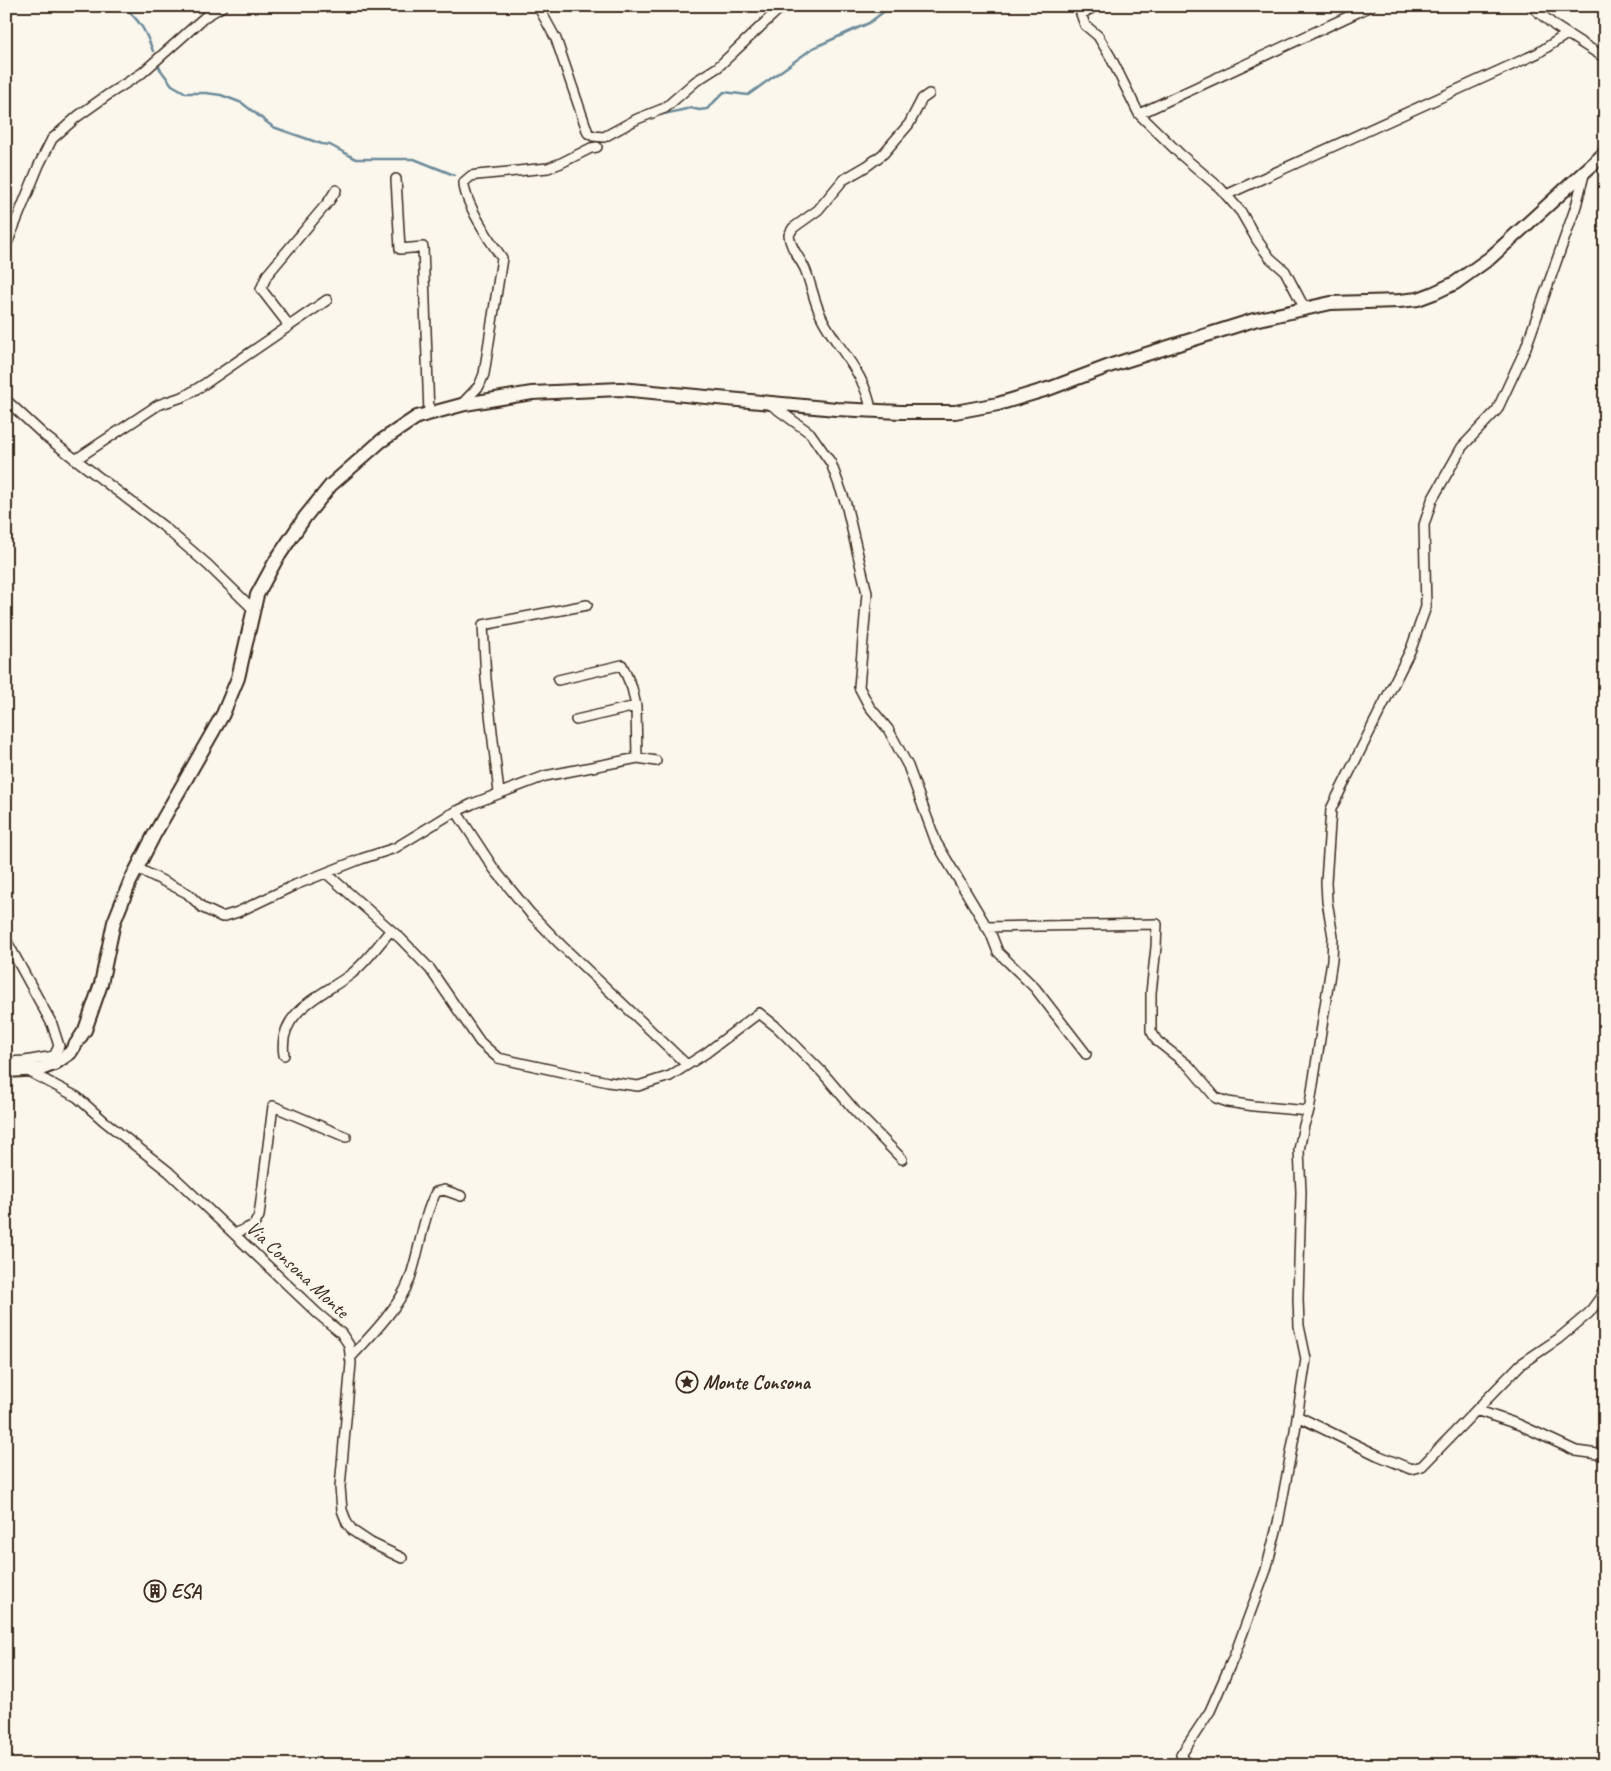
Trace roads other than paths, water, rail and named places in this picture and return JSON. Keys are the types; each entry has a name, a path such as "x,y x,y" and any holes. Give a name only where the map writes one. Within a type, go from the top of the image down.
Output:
{"main road":[{"path":"6,1071 41,1069 54,1064 70,1053 85,1030 100,984 114,922 137,868 223,714 238,678 257,595 276,560 305,517 331,485 381,441 417,417 460,405 532,393 620,389 871,410 955,412 998,404 1051,388 1112,365 1254,320 1332,303 1418,299 1434,293 1455,283 1490,258 1605,153"}],"street":[{"path":"6,246 39,165 52,139 78,116 142,73 206,16 223,6"},
{"path":"538,6 556,39 588,133 598,137 610,134 636,119 665,108 696,81 718,67 778,10 794,6"},
{"path":"1096,6 1081,14 1085,25 1098,36 1139,114 1241,212 1256,240 1270,258 1285,271 1305,309"},
{"path":"1139,114 1371,6"},
{"path":"1531,6 1567,34 1605,58"},
{"path":"1226,196 1538,53 1567,34"},
{"path":"871,410 868,394 861,380 829,331 817,307 804,268 789,235 794,228 818,210 843,180 883,154 909,124 922,99 929,94"},
{"path":"460,405 479,386 484,374 502,258 492,245 470,204 465,192 464,182 471,176 548,168 591,148 596,148"},
{"path":"1188,1765 1181,1755 1210,1711 1238,1646 1266,1570 1278,1522 1306,1359 1299,1326 1298,1299 1299,1150 1309,1111 1332,960 1333,938 1326,882 1331,809 1411,649 1426,606 1424,525 1432,500 1462,447 1497,410 1525,350 1576,206 1585,171"},
{"path":"396,179 400,249 423,247 429,414"},
{"path":"288,327 285,320 261,289 262,285 267,275 336,190"},
{"path":"75,460 158,405 185,396 206,383 327,300"},
{"path":"6,400 45,436 163,526 208,565 253,609"},
{"path":"768,402 810,433 831,463 846,504 867,593 859,687 869,706 888,729 908,766 936,842 986,927 998,952 1034,988 1086,1054"},
{"path":"499,793 486,679 483,625 587,604"},
{"path":"558,680 622,665 632,688 636,706 636,758"},
{"path":"576,720 636,706"},
{"path":"137,868 187,893 203,908 222,917 238,912 361,859 395,848 456,811 545,776 636,758 656,761"},
{"path":"456,811 494,868 530,913 687,1065"},
{"path":"326,873 391,930 430,969 480,1042 498,1058 600,1080 638,1086 670,1076 706,1053 759,1013 778,1028 815,1065 856,1112 902,1159"},
{"path":"986,927 1157,924 1151,993 1151,1030 1157,1041 1189,1066 1216,1098 1254,1106 1309,1111"},
{"path":"284,1055 282,1042 284,1034 298,1012 310,1000 350,974 391,930"},
{"path":"6,940 52,1024 59,1046 54,1056 6,1062"},
{"name":"Via Consona Monte","path":"27,1070 77,1097 104,1121 169,1172 317,1313 341,1333 349,1345 350,1358 340,1487 342,1510 347,1523 353,1531 371,1543 402,1558"},
{"path":"234,1234 254,1225 259,1216 273,1106 346,1137"},
{"path":"350,1358 402,1295 411,1276 421,1232 436,1192 444,1190 461,1196"},
{"path":"1297,1416 1377,1455 1411,1469 1422,1466 1520,1364 1558,1339 1589,1313 1600,1298 1605,1287"},
{"path":"1476,1410 1520,1425 1576,1451 1605,1455"}],"waterway":[{"path":"123,6 142,27 153,51"},
{"path":"659,115 691,108 707,109 724,92 748,95 813,48 869,23 891,6"},
{"path":"158,64 172,85 186,93 221,95 242,103 273,127 330,145 356,159 414,159 454,175"}],"place":[{"name":"Monte Consona","path":"687,1382"},
{"name":"ESA","path":"155,1591"}]}
